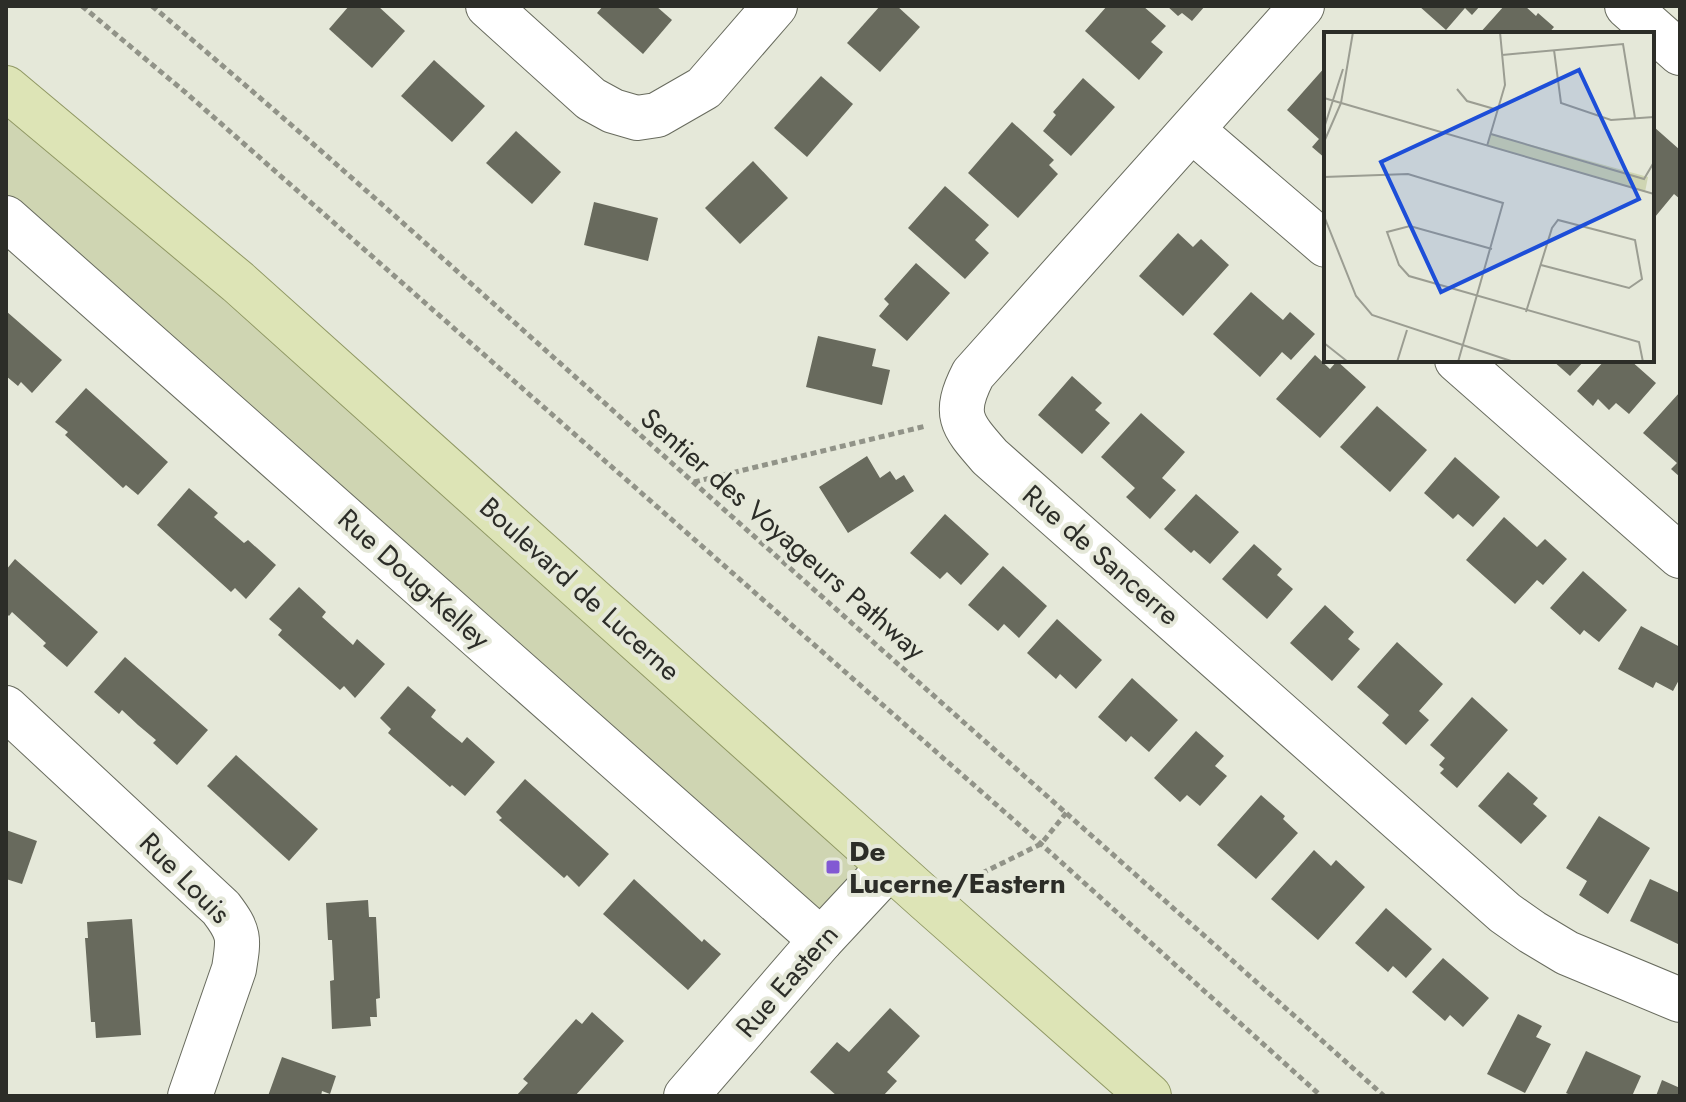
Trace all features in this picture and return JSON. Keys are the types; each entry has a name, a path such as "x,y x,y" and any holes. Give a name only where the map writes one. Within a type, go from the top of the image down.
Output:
{"main road":[{"name":"Boulevard de Lucerne","path":"6,88 238,282 889,867 1149,1096"}],"street":[{"path":"488,6 591,99 613,111 637,118 657,115 704,88 775,6"},
{"path":"962,417 963,395 973,374 1302,6"},
{"path":"1627,6 1680,53"},
{"path":"1192,130 1324,243"},
{"name":"Rue Doug-Kelley","path":"6,218 821,940"},
{"path":"1459,362 1680,556"},
{"name":"Rue de Sancerre","path":"962,417 990,457 1505,913 1567,953 1680,1000"},
{"name":"Rue Louis","path":"6,708 221,908 235,926 238,947 234,969 190,1096"},
{"name":"Rue Eastern","path":"699,1091 821,940 889,867"}],"path":[{"path":"82,6 185,92 1041,844 1321,1096"},
{"name":"Sentier des Voyageurs Pathway","path":"152,6 276,110 1384,1096"},
{"path":"693,483 962,417"},
{"path":"927,900 1041,844 1067,812"}],"green space":[{"path":"6,88 889,867 821,940 6,218"}],"building":[{"path":"349,6 378,6 405,31 372,68 329,29"},
{"path":"603,6 656,6 672,20 643,54 597,13"},
{"path":"880,6 897,6 920,27 880,72 847,43"},
{"path":"1107,6 1143,6 1166,26 1151,42 1163,52 1139,80 1085,31"},
{"path":"1167,6 1205,6 1192,21 1182,13 1178,16"},
{"path":"1419,6 1480,6 1472,15 1465,8 1446,30"},
{"path":"1504,6 1525,6 1554,27 1550,32 1481,32"},
{"path":"434,60 485,106 452,142 401,96"},
{"path":"1324,68 1324,157 1312,147 1319,139 1287,110"},
{"path":"821,76 853,104 807,157 774,128"},
{"path":"1083,78 1115,107 1071,156 1043,131 1056,115 1053,112"},
{"path":"1012,122 1054,160 1049,165 1058,174 1018,218 968,173"},
{"path":"1654,127 1680,150 1680,199 1674,194 1655,217"},
{"path":"516,131 561,172 532,204 486,163"},
{"path":"753,161 788,198 740,244 705,208"},
{"path":"945,186 989,225 975,240 989,253 965,279 908,228"},
{"path":"594,202 658,218 648,261 584,245"},
{"path":"1178,233 1193,247 1201,239 1229,265 1183,316 1139,276"},
{"path":"916,263 950,293 907,341 879,316 889,304 884,299"},
{"path":"1251,292 1283,320 1290,312 1315,334 1291,360 1282,352 1260,377 1213,334"},
{"path":"6,311 62,360 32,393 21,382 18,386 6,376"},
{"path":"818,336 876,349 872,366 890,370 882,405 806,387"},
{"path":"1315,355 1330,369 1338,362 1366,387 1320,438 1276,399"},
{"path":"1554,362 1583,362 1570,376"},
{"path":"1603,362 1632,362 1656,383 1629,414 1616,403 1609,410 1598,399 1593,406 1577,391"},
{"path":"1072,376 1102,403 1095,410 1110,423 1082,454 1038,415"},
{"path":"86,388 168,462 138,495 126,485 123,488 55,422"},
{"path":"1680,392 1680,477 1671,469 1677,463 1643,433"},
{"path":"1377,406 1427,450 1390,492 1340,447"},
{"path":"1141,413 1185,452 1162,478 1176,490 1150,519 1126,497 1135,488 1101,457"},
{"path":"867,456 880,478 890,471 896,480 904,475 914,491 848,533 819,487"},
{"path":"1455,457 1500,497 1473,527 1458,514 1453,519 1424,493"},
{"path":"189,488 218,513 214,517 244,543 248,540 276,565 246,599 235,588 231,592 157,525"},
{"path":"1196,494 1239,532 1210,564 1194,550 1191,553 1164,529"},
{"path":"945,514 989,554 961,585 947,572 940,579 910,553"},
{"path":"1504,517 1537,547 1545,539 1567,559 1543,585 1537,580 1515,604 1466,560"},
{"path":"1254,544 1282,569 1277,575 1293,589 1267,619 1222,579"},
{"path":"15,559 98,632 67,667 12,612 9,616 6,613 6,570"},
{"path":"1003,566 1047,606 1019,638 1004,624 998,631 968,605"},
{"path":"1583,571 1627,610 1599,642 1584,630 1580,635 1550,608"},
{"path":"299,587 326,612 322,617 353,645 357,639 385,664 355,698 344,686 340,690 278,635 282,630 269,619"},
{"path":"1325,605 1354,632 1348,639 1360,649 1332,681 1290,643"},
{"path":"1057,619 1102,660 1076,689 1060,674 1056,679 1027,653"},
{"path":"1641,626 1680,647 1680,678 1673,691 1656,682 1653,688 1618,669"},
{"path":"1397,642 1443,684 1419,711 1429,720 1406,745 1382,723 1389,715 1357,687"},
{"path":"125,657 208,730 177,765 153,743 156,740 122,710 119,714 94,692"},
{"path":"1132,678 1178,720 1149,752 1131,736 1126,742 1098,717"},
{"path":"408,686 436,710 431,717 462,743 467,737 495,762 465,796 452,785 450,787 388,733 391,729 380,718"},
{"path":"1472,697 1508,730 1457,788 1440,773 1444,769 1439,765 1445,758 1430,745"},
{"path":"1196,731 1224,756 1215,766 1227,776 1200,806 1187,795 1180,802 1154,778"},
{"path":"236,755 318,829 289,861 207,786"},
{"path":"1508,772 1538,798 1533,804 1547,816 1521,844 1478,806"},
{"path":"525,779 609,854 579,887 567,875 564,878 499,820 502,818 496,812"},
{"path":"1261,795 1285,816 1283,819 1298,833 1256,879 1217,845"},
{"path":"1599,816 1650,848 1608,914 1579,895 1587,881 1566,868"},
{"path":"6,830 37,841 22,884 6,879"},
{"path":"1314,850 1331,866 1336,860 1365,887 1318,940 1271,899"},
{"path":"634,879 702,942 704,939 721,954 688,990 603,914"},
{"path":"1650,879 1680,893 1680,945 1630,921"},
{"path":"368,900 369,917 376,917 380,998 376,999 377,1017 370,1017 371,1026 332,1029 330,981 334,980 326,903"},
{"path":"1386,908 1432,949 1406,978 1393,966 1388,972 1355,943"},
{"path":"132,919 141,1035 96,1038 95,1022 91,1022 85,938 88,938 87,922"},
{"path":"1443,958 1489,998 1463,1027 1450,1015 1445,1021 1412,992"},
{"path":"890,1008 920,1036 887,1072 897,1081 883,1096 837,1096 810,1072 837,1042 849,1052"},
{"path":"592,1012 624,1041 575,1096 516,1096 528,1083 523,1079 576,1019 582,1024"},
{"path":"1518,1014 1542,1026 1536,1037 1551,1044 1525,1093 1487,1074"},
{"path":"1586,1051 1641,1076 1632,1096 1573,1096 1566,1093"},
{"path":"282,1057 336,1076 330,1094 322,1091 321,1096 268,1096"},
{"path":"1662,1080 1680,1088 1680,1096 1656,1096"}],"place":[{"name":"De Lucerne/Eastern","path":"833,867"}]}
